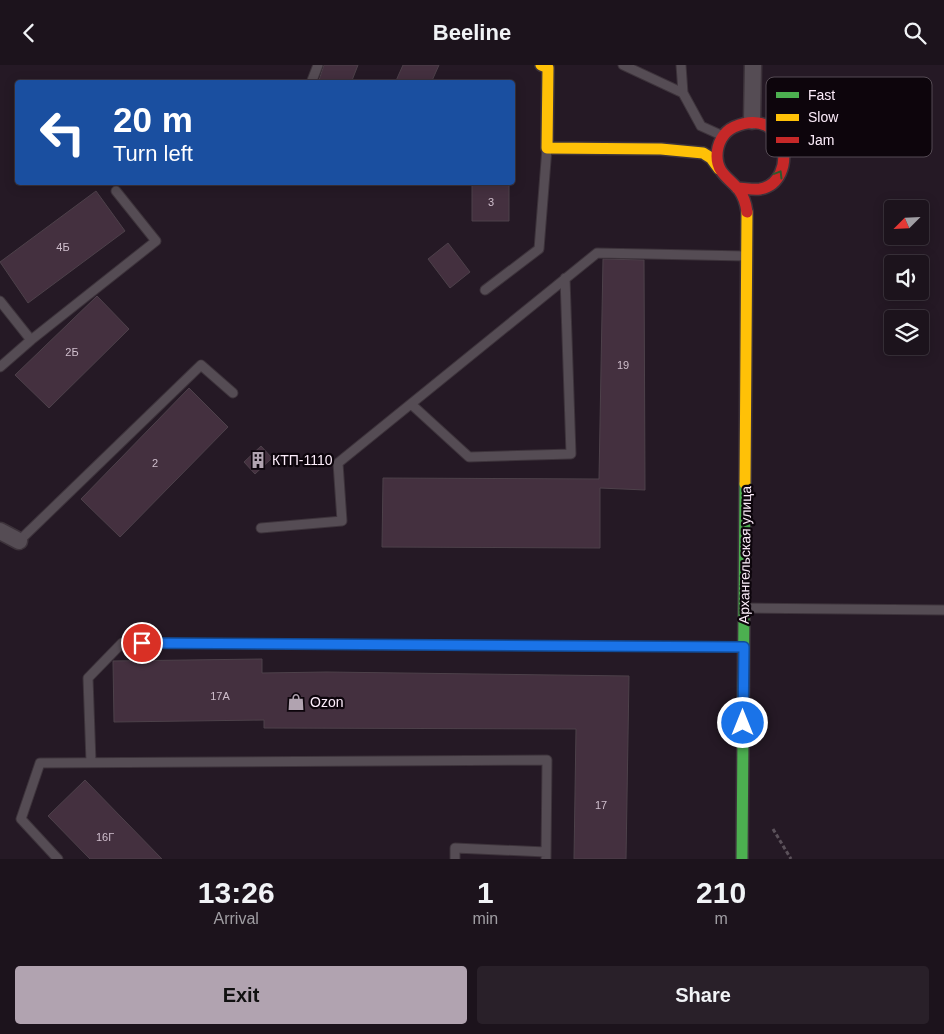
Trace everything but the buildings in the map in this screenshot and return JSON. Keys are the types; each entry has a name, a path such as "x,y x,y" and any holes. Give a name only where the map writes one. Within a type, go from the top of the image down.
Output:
{"street":[{"path":"541,65 548,68 547,148 660,149 702,153 711,158 726,180 737,188 750,191 763,188 775,181 783,170 786,157"},
{"path":"752,65 752,121"},
{"path":"702,153 711,149 727,131 738,124 752,121 766,125"},
{"path":"719,169 716,155 721,139"},
{"name":"Архангельская улица","path":"737,188 745,199 748,215 742,859"},
{"path":"748,215 754,199 763,188"},
{"path":"0,531 19,541"}],"lane":[{"path":"312,80 318,65"},
{"path":"623,65 683,93"},
{"path":"681,65 683,93 701,126 721,139"},
{"path":"486,290 539,249 547,148"},
{"path":"0,367 31,340 156,241 116,191"},
{"path":"261,528 342,521 338,463 597,253 748,256"},
{"path":"411,404 469,457 571,454 565,278"},
{"path":"0,301 31,340"},
{"path":"19,541 201,365 233,393"},
{"path":"744,608 944,610"},
{"path":"91,763 88,677 122,643 744,647"},
{"path":"58,859 21,819 40,763 547,760 546,856 455,849 455,859"}],"path":[{"path":"773,829 791,859"}],"traffic: fast":[{"path":"742,859 745,484"}],"traffic: slow":[{"path":"541,65 548,68 547,148 661,149 703,153 711,158 719,169"},
{"path":"745,484 747,212"}],"traffic: jam":[{"path":"747,212 741,193 719,167 718,147 724,135 734,127 752,122 766,126"},
{"path":"737,188 760,189 773,183 780,173 784,157"}],"place":[{"name":"КТП-1110","path":"258,460"},
{"name":"Ozon","path":"296,702"}],"route":[{"path":"142,643 744,647 743,723"}]}
